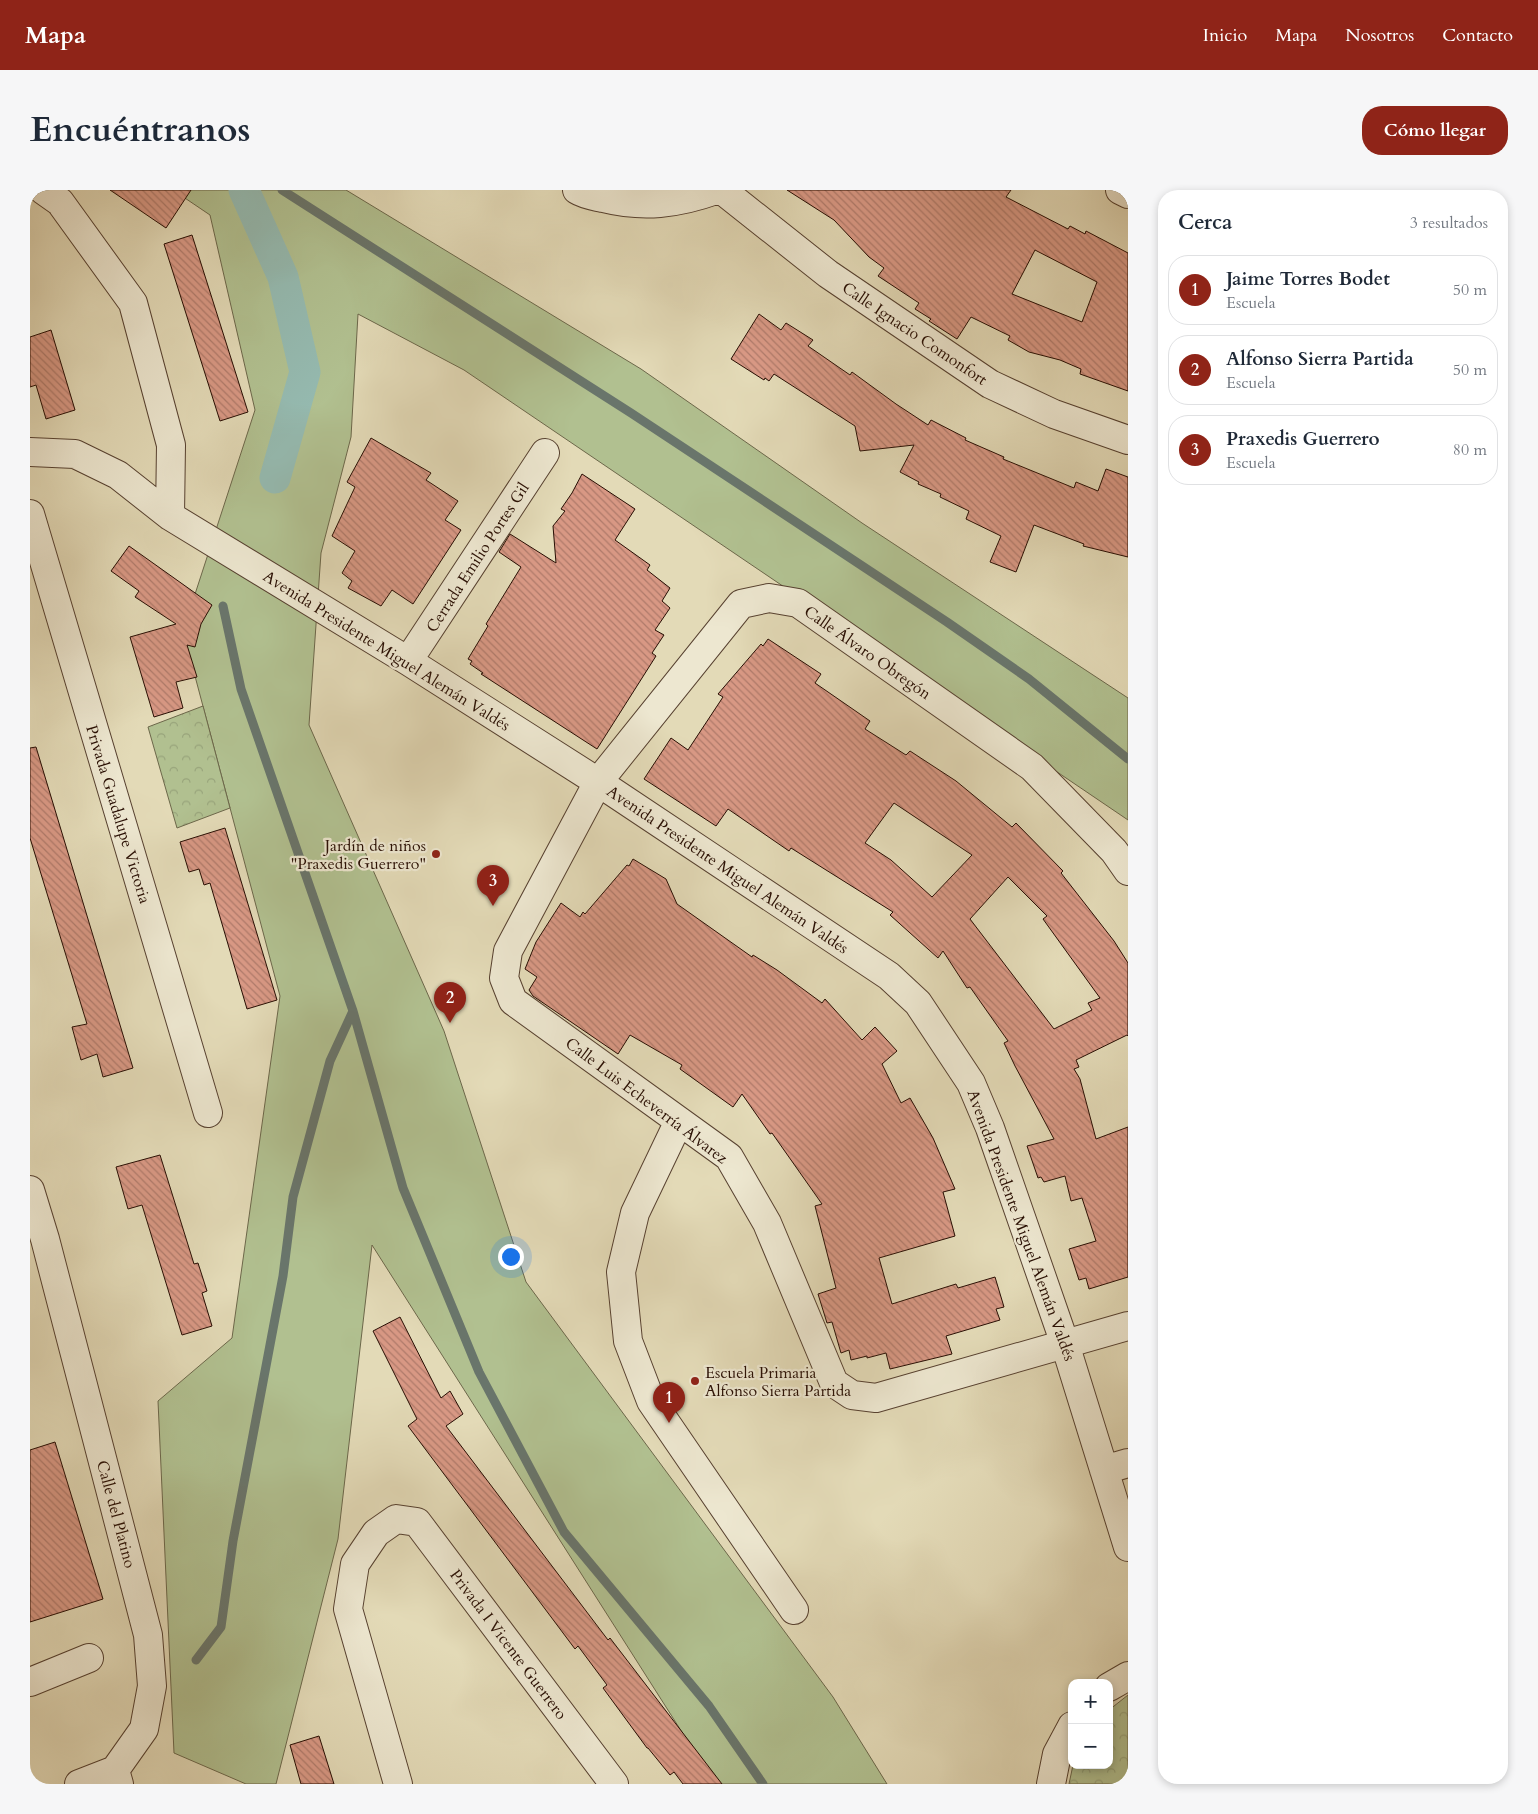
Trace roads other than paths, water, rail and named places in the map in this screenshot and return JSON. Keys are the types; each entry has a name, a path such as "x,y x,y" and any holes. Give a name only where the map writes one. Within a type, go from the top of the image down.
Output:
{"street":[{"path":"43,190 60,202 133,303 171,445 170,516"},
{"path":"577,190 582,194 646,204 675,202 716,190"},
{"name":"Calle Ignacio Comonfort","path":"722,190 828,274 990,384 1054,414 1128,440"},
{"path":"1120,190 1128,194"},
{"name":"Avenida Presidente Miguel Alemán Valdés","path":"30,452 75,454 118,474 170,516 408,661 598,782 889,976 918,1003 971,1083 990,1128 1065,1344 1116,1467 1128,1548"},
{"name":"Cerrada Emilio Portes Gil","path":"408,661 545,453"},
{"name":"Privada Guadalupe Victoria","path":"30,514 208,1113"},
{"name":"Calle Álvaro Obregón","path":"598,782 741,604 769,598 798,603 1032,767 1114,851 1128,871"},
{"name":"Calle Luis Echeverría Álvarez","path":"598,782 508,950 504,978 513,1001 729,1157 767,1222 834,1383 852,1395 876,1398 1065,1344"},
{"path":"679,1121 635,1213 621,1272 628,1341 651,1401 794,1610"},
{"name":"Calle del Platino","path":"30,1190 38,1240 148,1635 152,1686 144,1729 117,1777"},
{"path":"1065,1344 1128,1326"},
{"name":"Privada I Vicente Guerrero","path":"398,1784 348,1608 355,1564 376,1533 396,1519 417,1522 614,1784"},
{"path":"30,1682 89,1658"},
{"path":"1113,1685 1128,1676"},
{"path":"1051,1784 1057,1754 1068,1733"},
{"path":"79,1784 117,1777"}],"waterway":[{"path":"244,190 283,277 305,372 275,478"},
{"path":"282,190 631,413 947,622 1029,679 1128,759"},
{"path":"223,606 241,689 353,1011 403,1188 479,1372 564,1532 709,1706 763,1784"},
{"path":"196,1660 221,1627 233,1541 283,1276 293,1197 330,1061 353,1011"}],"place":[{"name":"Jardín de niños \"Praxedis Guerrero\"","path":"436,854"},
{"name":"Praxedis Guerrero","path":"493,906"},
{"name":"Alfonso Sierra Partida","path":"450,1023"},
{"name":"Escuela Primaria Alfonso Sierra Partida","path":"695,1381"},
{"name":"Jaime Torres Bodet","path":"669,1423"}]}
